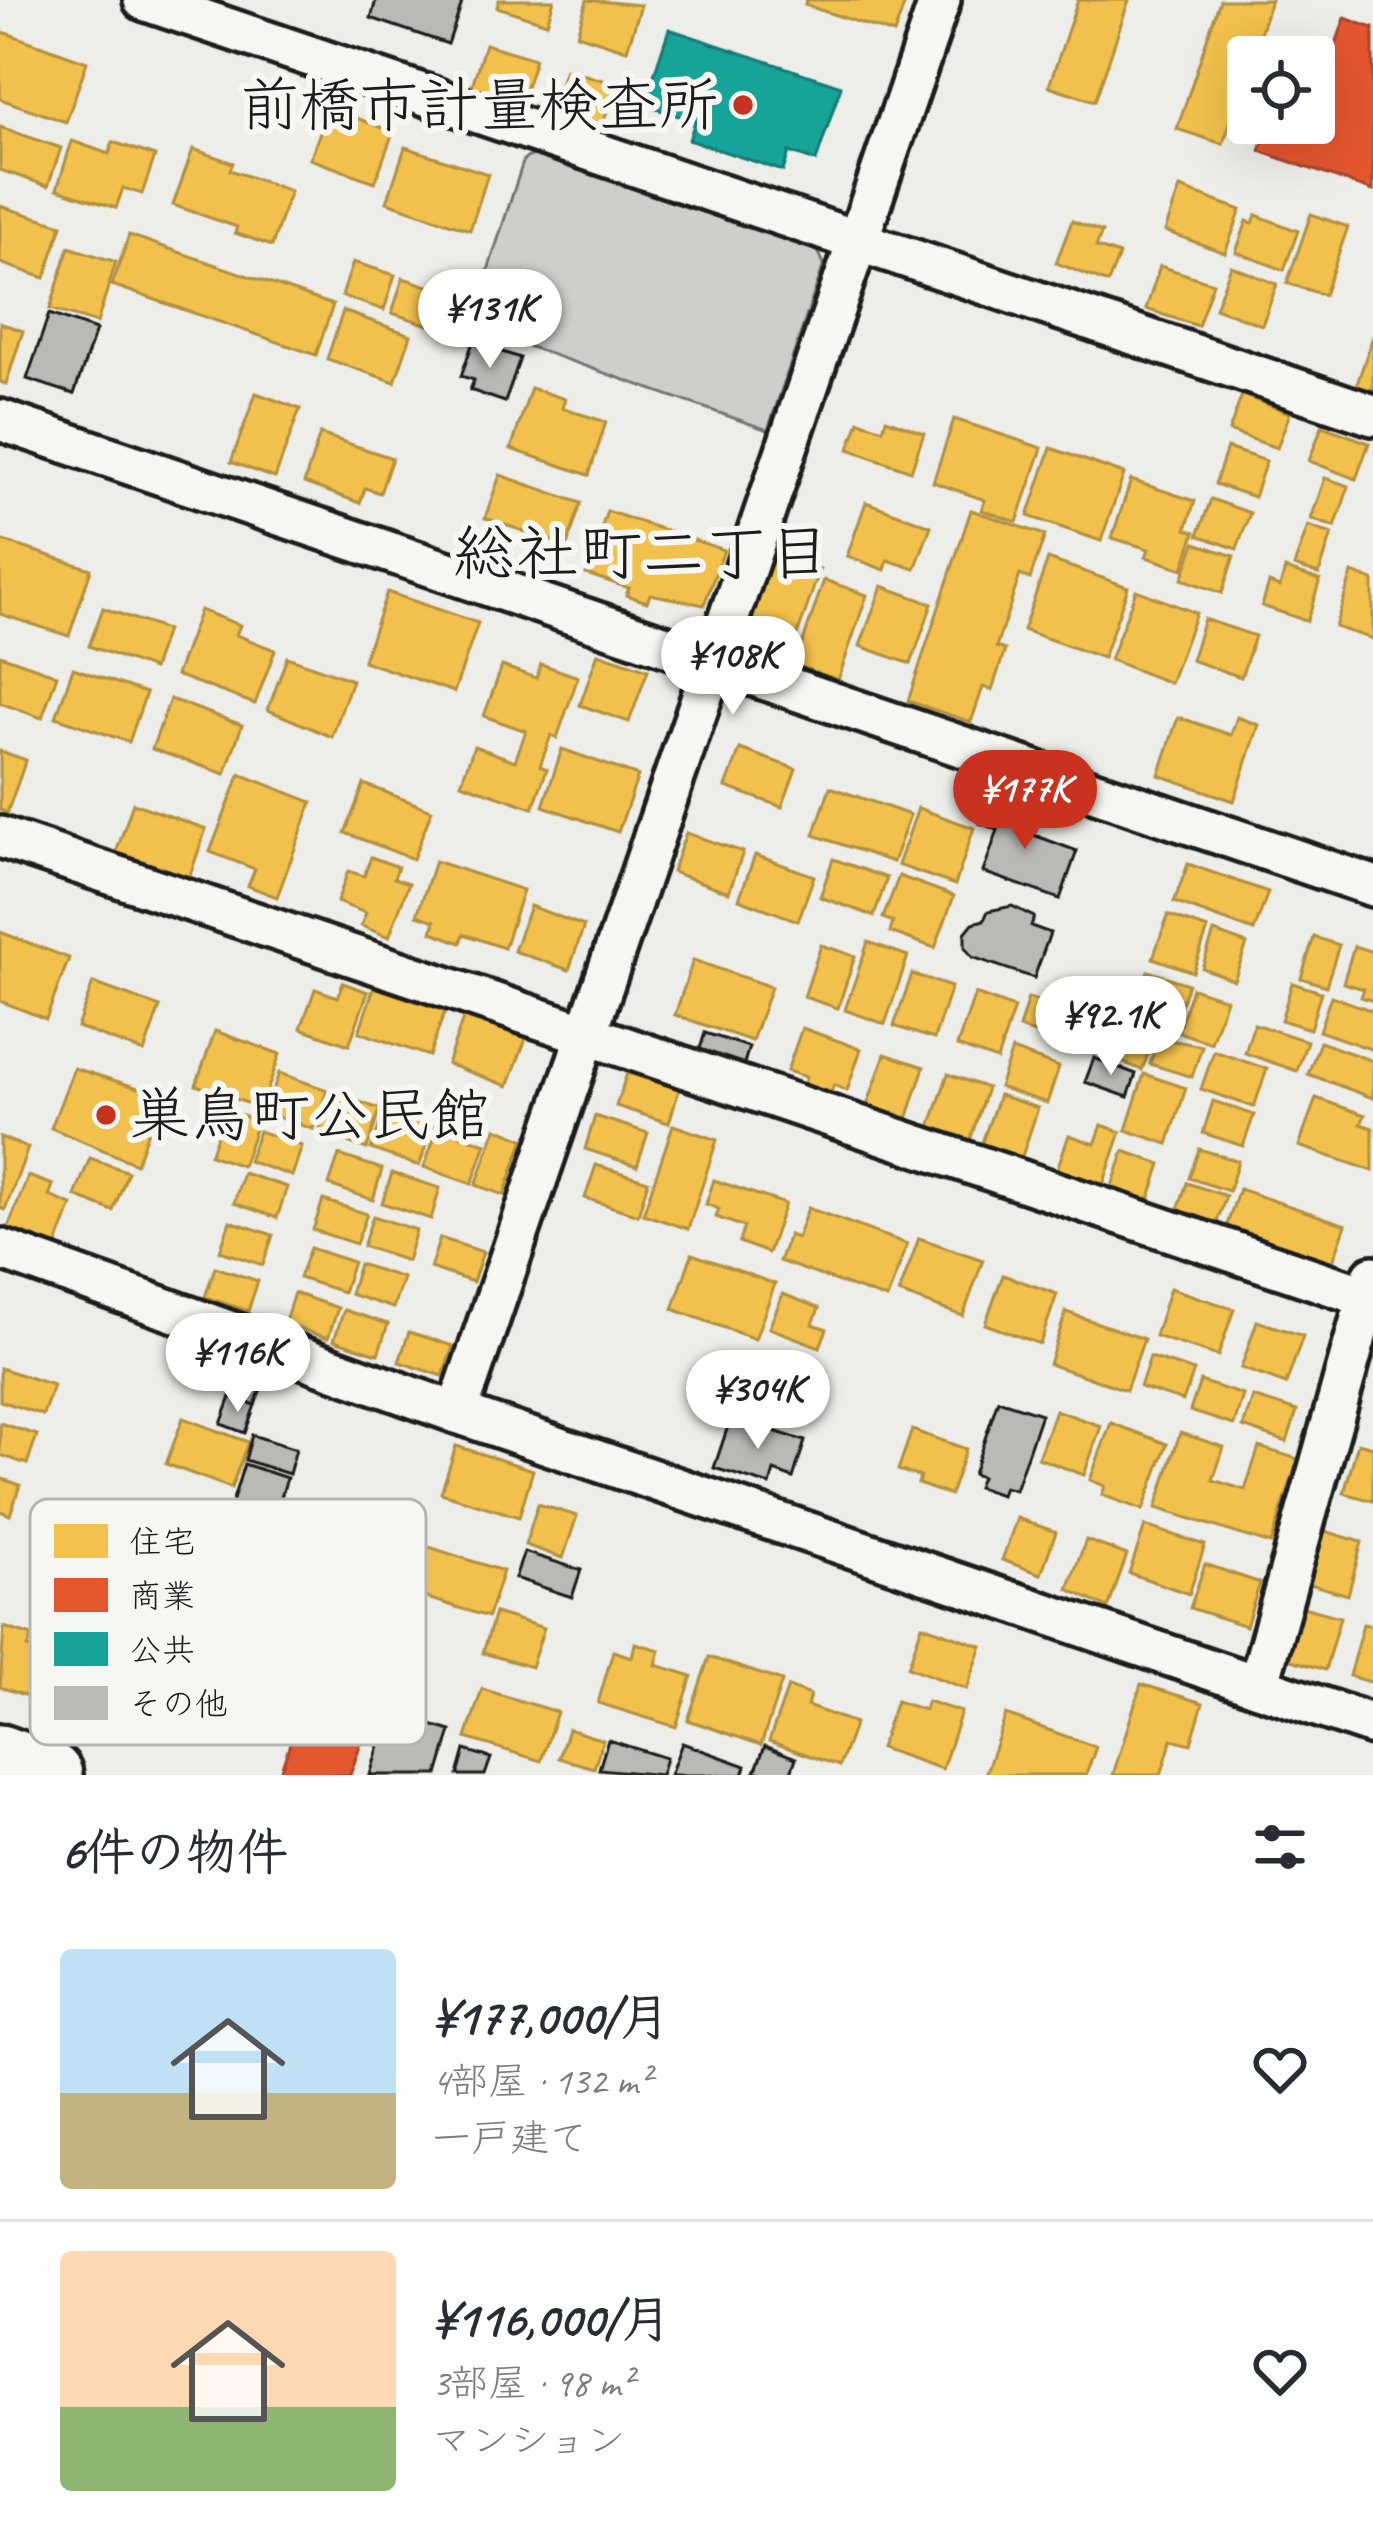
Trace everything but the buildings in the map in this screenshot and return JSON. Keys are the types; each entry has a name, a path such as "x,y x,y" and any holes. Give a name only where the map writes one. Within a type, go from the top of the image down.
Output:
{"main road":[{"path":"0,1757 50,1775"}],"street":[{"path":"144,0 1373,415"},
{"path":"458,1413 940,0"},
{"path":"0,420 1373,886"},
{"path":"0,838 1370,1286 1258,1685"},
{"path":"0,1250 458,1413 1373,1725"}],"shaded area":[{"path":"541,152 815,244 824,264 768,430 470,326 524,159"}],"place":[{"name":"前橋市計量検査所","path":"743,105"},
{"name":"巣鳥町公民館","path":"106,1115"}],"district":[{"name":"総社町二丁目","path":"642,553"}]}
